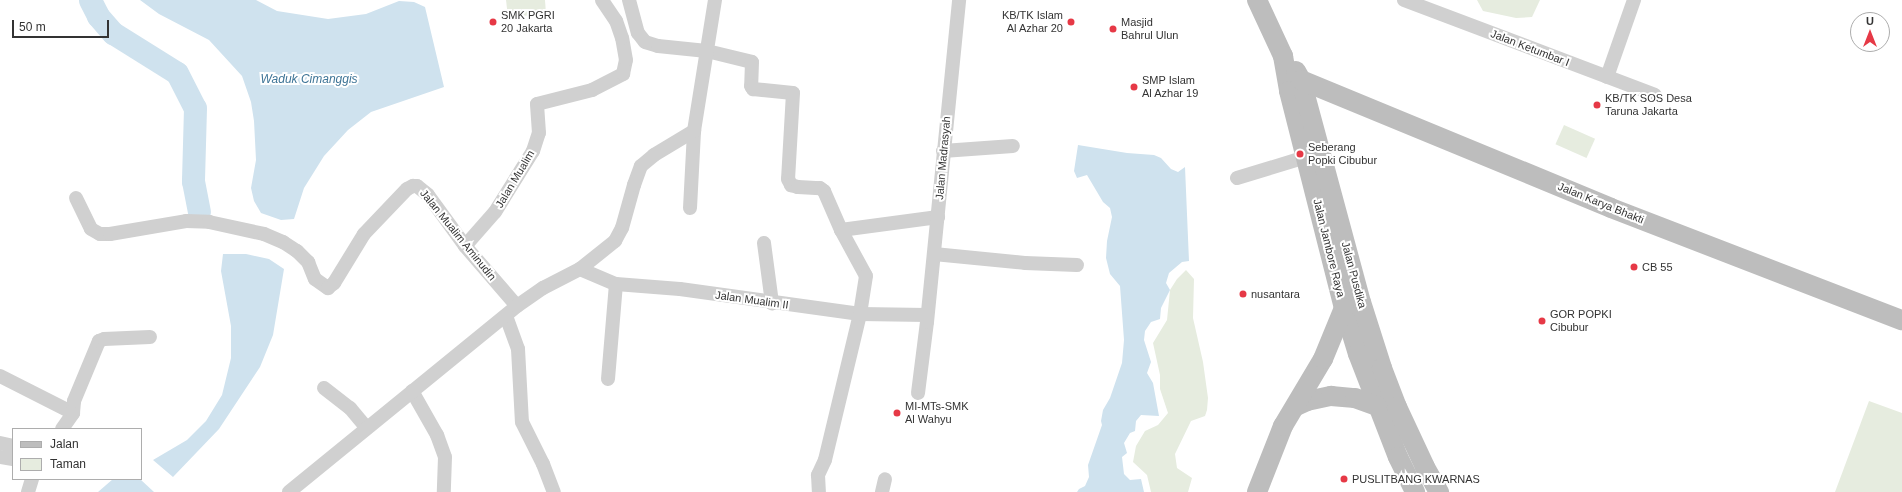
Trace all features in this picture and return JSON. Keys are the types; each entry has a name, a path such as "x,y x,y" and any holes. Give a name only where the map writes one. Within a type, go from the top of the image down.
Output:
{"street":[{"name":"Jalan Mualim","path":"465,246 495,212 520,175 538,140 537,104 592,90 623,74 626,60 622,38 616,21 602,0"},
{"path":"629,0 638,33 645,42 658,46 707,51 752,62 751,86 754,90 793,93 788,179 791,185 798,187 820,188 824,192 841,230 866,276 860,314 825,460 818,475 819,492"},
{"path":"690,208 694,131 715,0"},
{"name":"Jalan Madrasyah","path":"918,393 960,0"},
{"name":"Jalan Jambore Raya","path":"1257,0 1283,56 1289,91 1344,308 1358,354 1398,457 1415,492"},
{"name":"Jalan Ketumbar I","path":"1404,0 1655,95"},
{"path":"1607,77 1634,0"},
{"name":"Jalan Pusdika","path":"1283,56 1295,69 1301,80 1361,302 1382,368 1400,414 1425,467 1439,492"},
{"name":"Jalan Karya Bhakti","path":"1301,80 1611,208 1902,320"},
{"path":"289,492 517,306 543,288 580,270 615,241 622,228 641,166 654,155 694,131"},
{"path":"943,151 1013,146"},
{"path":"1237,178 1306,157"},
{"name":"Jalan Mualim Aminudin","path":"76,198 88,225 91,229 100,234 110,234 186,221 209,222 264,234 292,246 308,262 321,283 329,287 334,283 364,234 407,189 413,186 421,187 465,246 517,306"},
{"path":"841,230 938,216"},
{"path":"764,243 772,303"},
{"path":"934,254 1025,263 1077,265"},
{"name":"Jalan Mualim II","path":"580,270 616,284 680,289 772,303 860,314 926,315"},
{"path":"608,379 616,284"},
{"path":"1257,492 1283,426 1323,359 1344,308"},
{"path":"506,316 519,355 522,422 543,464 554,492"},
{"path":"63,428 73,413 74,401 99,341 104,339 150,337"},
{"path":"1323,359 1338,353 1358,354 1382,368"},
{"path":"0,376 73,413"},
{"path":"324,388 350,408 367,428"},
{"path":"412,391 437,435 445,457 444,492"},
{"path":"1296,406 1307,401 1331,396 1355,398 1377,406"},
{"path":"0,443 12,446"},
{"path":"0,457 12,459"},
{"path":"28,492 32,480"}],"green space":[{"path":"506,0 545,0 546,14 508,17"},
{"path":"1477,0 1540,0 1532,17 1516,18 1483,11"},
{"path":"1564,125 1595,139 1587,158 1555,144"},
{"path":"1186,270 1194,279 1193,318 1203,362 1208,398 1207,410 1205,416 1191,421 1175,454 1177,468 1192,478 1188,492 1151,492 1147,475 1133,462 1136,446 1145,431 1158,425 1168,413 1160,389 1160,375 1153,343 1167,320 1170,290 1177,279"},
{"path":"1869,401 1902,413 1902,492 1835,492"}],"water":[{"name":"Waduk Cimanggis","path":"140,0 256,0 277,11 328,19 366,14 399,1 414,2 425,7 444,87 371,112 348,130 324,156 304,188 294,219 281,220 261,213 254,201 251,188 256,160 254,121 251,102 242,76 209,40 159,14"},
{"path":"1078,145 1127,153 1154,155 1161,158 1171,169 1178,172 1185,167 1189,261 1182,262 1169,273 1166,283 1170,290 1161,308 1160,319 1151,322 1145,331 1144,340 1151,362 1147,373 1153,383 1159,416 1141,415 1136,421 1135,431 1130,433 1124,443 1127,453 1122,457 1124,474 1130,480 1141,479 1144,492 1077,492 1085,486 1089,477 1088,465 1102,425 1101,421 1103,410 1110,398 1122,363 1124,340 1120,286 1110,274 1106,258 1107,241 1112,217 1110,208 1103,202 1087,175 1077,178 1074,171"},
{"path":"223,254 246,254 269,259 284,269 273,335 260,367 219,429 173,477 153,460 187,440 206,421 222,395 231,358 231,326 221,271"},
{"path":"112,480 141,480 154,492 98,492"}],"waterway":[{"path":"90,0 98,16 113,33 177,73 195,108 193,181 199,211"}],"place":[{"name":"SMK PGRI 20 Jakarta","path":"493,22"},
{"name":"KB/TK Islam Al Azhar 20","path":"1071,22"},
{"name":"Masjid Bahrul Ulun","path":"1113,29"},
{"name":"SMP Islam Al Azhar 19","path":"1134,87"},
{"name":"KB/TK SOS Desa Taruna Jakarta","path":"1597,105"},
{"name":"Seberang Popki Cibubur","path":"1300,154"},
{"name":"CB 55","path":"1634,267"},
{"name":"nusantara","path":"1243,294"},
{"name":"GOR POPKI Cibubur","path":"1542,321"},
{"name":"MI-MTs-SMK Al Wahyu","path":"897,413"},
{"name":"PUSLITBANG KWARNAS","path":"1344,479"}]}
